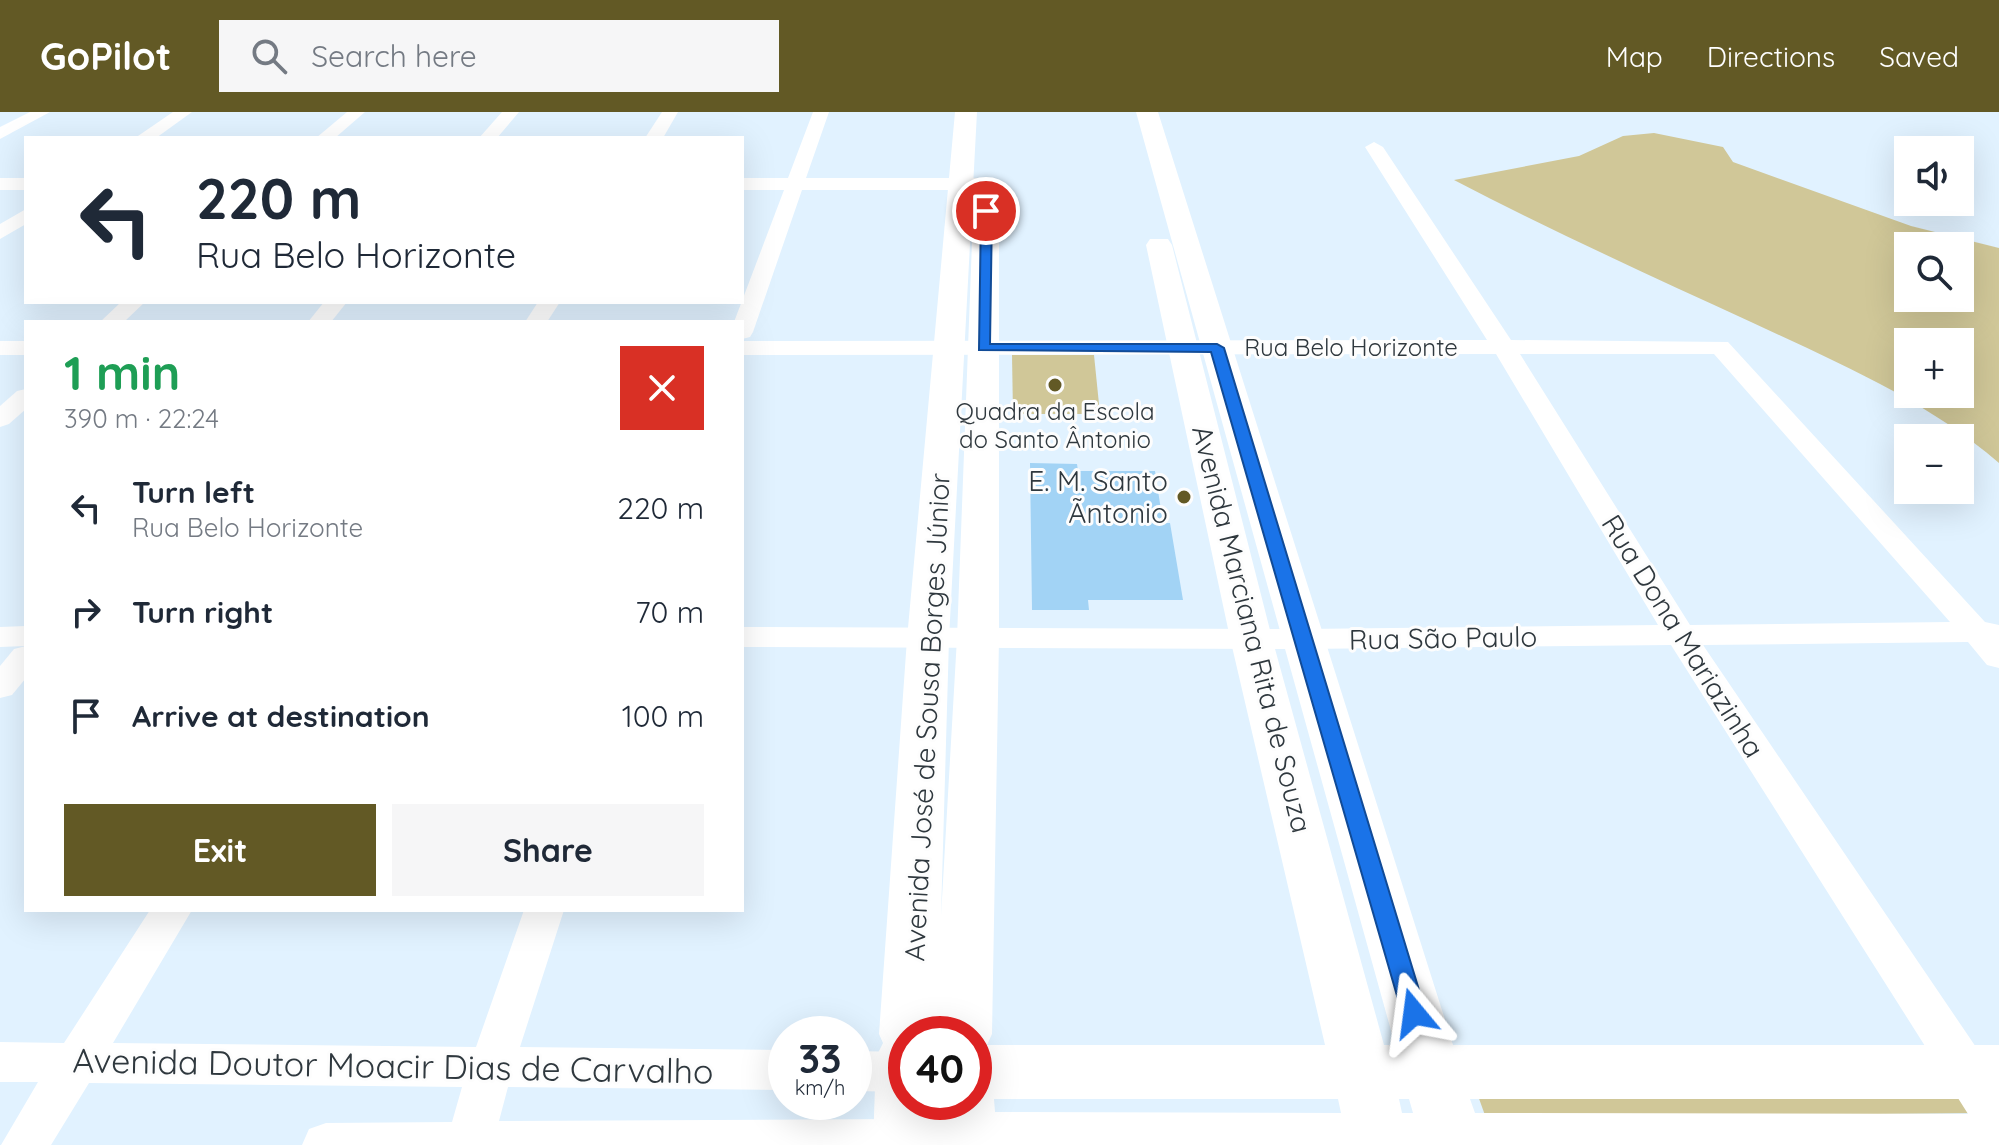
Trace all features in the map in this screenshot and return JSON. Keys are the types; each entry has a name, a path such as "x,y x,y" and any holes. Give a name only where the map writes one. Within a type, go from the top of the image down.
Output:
{"street":[{"path":"0,134 42,112"},
{"path":"147,136 184,112"},
{"path":"327,136 357,112"},
{"path":"490,136 511,112"},
{"path":"655,136 670,112"},
{"path":"744,327 821,112"},
{"name":"Avenida José de Sousa Borges Júnior","path":"966,112 974,184"},
{"name":"Avenida José de Sousa Borges Júnior","path":"964,1016 978,638 967,348 974,184 988,112"},
{"name":"Avenida Marciana Rita de Souza","path":"1126,112 1220,422 1303,639 1452,1143"},
{"name":"Avenida Marciana Rita de Souza","path":"1147,112 1200,348"},
{"name":"Rua Dona Mariazinha","path":"1374,147 1504,348 1681,636 1983,1072 1999,1121"},
{"path":"0,184 24,184"},
{"path":"744,184 974,184"},
{"path":"0,233 24,216"},
{"path":"113,320 132,304"},
{"path":"321,320 334,304"},
{"name":"Rua Belo Horizonte","path":"744,348 1720,347 1988,632"},
{"path":"0,348 24,348"},
{"name":"Avenida José de Sousa Borges Júnior","path":"899,1016 928,639 967,348"},
{"path":"0,419 24,398"},
{"name":"Avenida Marciana Rita de Souza","path":"1220,422 1251,638 1380,1143"},
{"path":"1988,632 1999,657"},
{"name":"Rua São Paulo","path":"744,637 1303,639 1988,632"},
{"path":"0,637 24,636"},
{"path":"0,687 24,659"},
{"path":"25,1145 171,912"},
{"path":"469,1144 491,1067 543,912"},
{"name":"Avenida Doutor Moacir Dias de Carvalho","path":"0,1062 768,1070"},
{"path":"992,1072 1983,1072"},
{"name":"Avenida José de Sousa Borges Júnior","path":"900,1120 902,1143"},
{"path":"326,1145 902,1143 964,1129 1380,1143 1999,1143"}],"shaded area":[{"path":"1654,133 1723,147 1733,162 1935,232 1894,232 1894,312 1974,312 1974,242 1999,248 1999,463 1974,443 1974,424 1948,424 1921,408 1974,408 1974,328 1894,328 1894,392 1454,180 1579,156 1623,136"},
{"name":"Quadra da Escola do Santo Ântonio","path":"1012,355 1094,355 1100,414 1013,414"},
{"path":"1961,1088 1976,1113 1486,1118 1477,1093"}],"building":[{"path":"1030,463 1077,464 1078,471 1155,471 1163,523 1170,523 1183,600 1088,600 1089,610 1032,610"}],"place":[{"name":"Quadra da Escola do Santo Ântonio","path":"1055,385"},
{"name":"E. M. Santo Ãntonio","path":"1184,497"}],"route":[{"path":"986,211 984,348 1217,348 1414,1013"}]}
